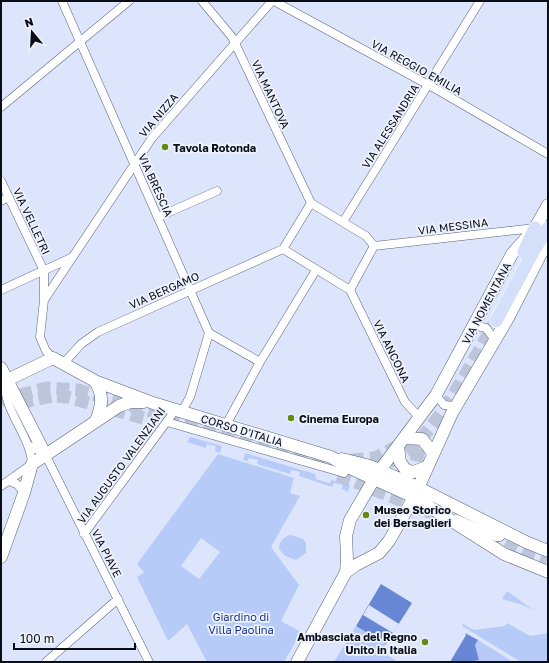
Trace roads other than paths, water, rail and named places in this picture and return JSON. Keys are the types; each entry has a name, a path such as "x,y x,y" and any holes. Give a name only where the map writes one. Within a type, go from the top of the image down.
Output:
{"main road":[{"path":"535,228 492,319 548,228"}],"street":[{"name":"VIA BRESCIA","path":"62,1 209,333"},
{"path":"1,107 129,1"},
{"name":"VIA MANTOVA","path":"202,1 235,43 311,203"},
{"name":"VIA NIZZA","path":"44,300 56,280 75,256 134,163 152,138 273,1"},
{"name":"VIA REGGIO EMILIA","path":"273,1 429,85 548,154"},
{"name":"VIA ALESSANDRIA","path":"343,222 480,1"},
{"name":"VIA VELLETRI","path":"1,181 44,271"},
{"path":"158,217 218,190"},
{"path":"1,201 9,197"},
{"path":"311,203 366,236 374,246 350,290 283,248 311,203"},
{"name":"VIA NOMENTANA","path":"346,572 346,531 367,490 377,474 402,443 433,400 512,254 535,228 548,205"},
{"name":"VIA MESSINA","path":"374,246 535,228"},
{"path":"300,661 346,572 356,564 381,551 387,544 416,492 448,419 495,340 548,240"},
{"name":"VIA BERGAMO","path":"63,364 79,345 91,336 283,248"},
{"path":"1,290 75,256"},
{"path":"226,425 260,362 316,270"},
{"name":"VIA NIZZA","path":"44,271 44,300 40,337 44,349 52,358"},
{"name":"VIA ANCONA","path":"350,290 405,402 420,418"},
{"path":"473,325 486,328 495,340"},
{"path":"209,333 260,362"},
{"name":"VIA AUGUSTO VALENZIANI","path":"84,534 167,422 190,398 209,333"},
{"path":"4,382 52,358"},
{"name":"CORSO D'ITALIA","path":"52,358 95,381 153,403 331,457 350,468 377,474 416,492"},
{"path":"1,368 5,395 28,445 32,464 24,493 1,557"},
{"path":"95,381 102,398 96,421"},
{"path":"4,382 45,454"},
{"path":"433,400 444,405 455,406"},
{"name":"CORSO D'ITALIA","path":"32,464 61,443 126,403 153,403"},
{"name":"CORSO D'ITALIA","path":"167,422 344,474 360,482 367,490"},
{"path":"427,467 413,472 406,470 400,462 402,443 422,439 432,453"},
{"path":"28,445 45,454"},
{"name":"VIA PIAVE","path":"45,454 149,662"},
{"name":"CORSO D'ITALIA","path":"331,457 344,474"},
{"path":"4,483 32,464"},
{"path":"4,483 18,484 24,493"},
{"path":"416,492 433,495 506,532 548,551"},
{"path":"416,492 441,512 497,550 548,572"},
{"path":"441,512 496,537 502,536 506,532"},
{"path":"46,662 118,599"}],"water":[{"path":"381,584 412,603 386,644 356,626"},
{"path":"465,633 478,640 475,645 479,660 470,662 450,662 466,635"}],"tunnel":[{"path":"390,462 407,451 422,437 437,419 463,379 496,321"},
{"path":"1,400 47,388 78,390 323,461 350,472"},
{"path":"20,403 52,396 67,397 151,420"},
{"path":"419,480 416,462 421,439"},
{"path":"351,460 375,458 400,445"},
{"path":"338,475 435,514"},
{"path":"490,531 524,549 548,558"}],"place":[{"name":"Tavola Rotonda","path":"165,147"},
{"name":"Cinema Europa","path":"291,418"},
{"name":"Museo Storico dei Bersaglieri","path":"366,515"},
{"name":"Ambasciata del Regno Unito in Italia","path":"425,642"}],"park label":[{"name":"Giardino di Villa Paolina","path":"241,622"}]}
